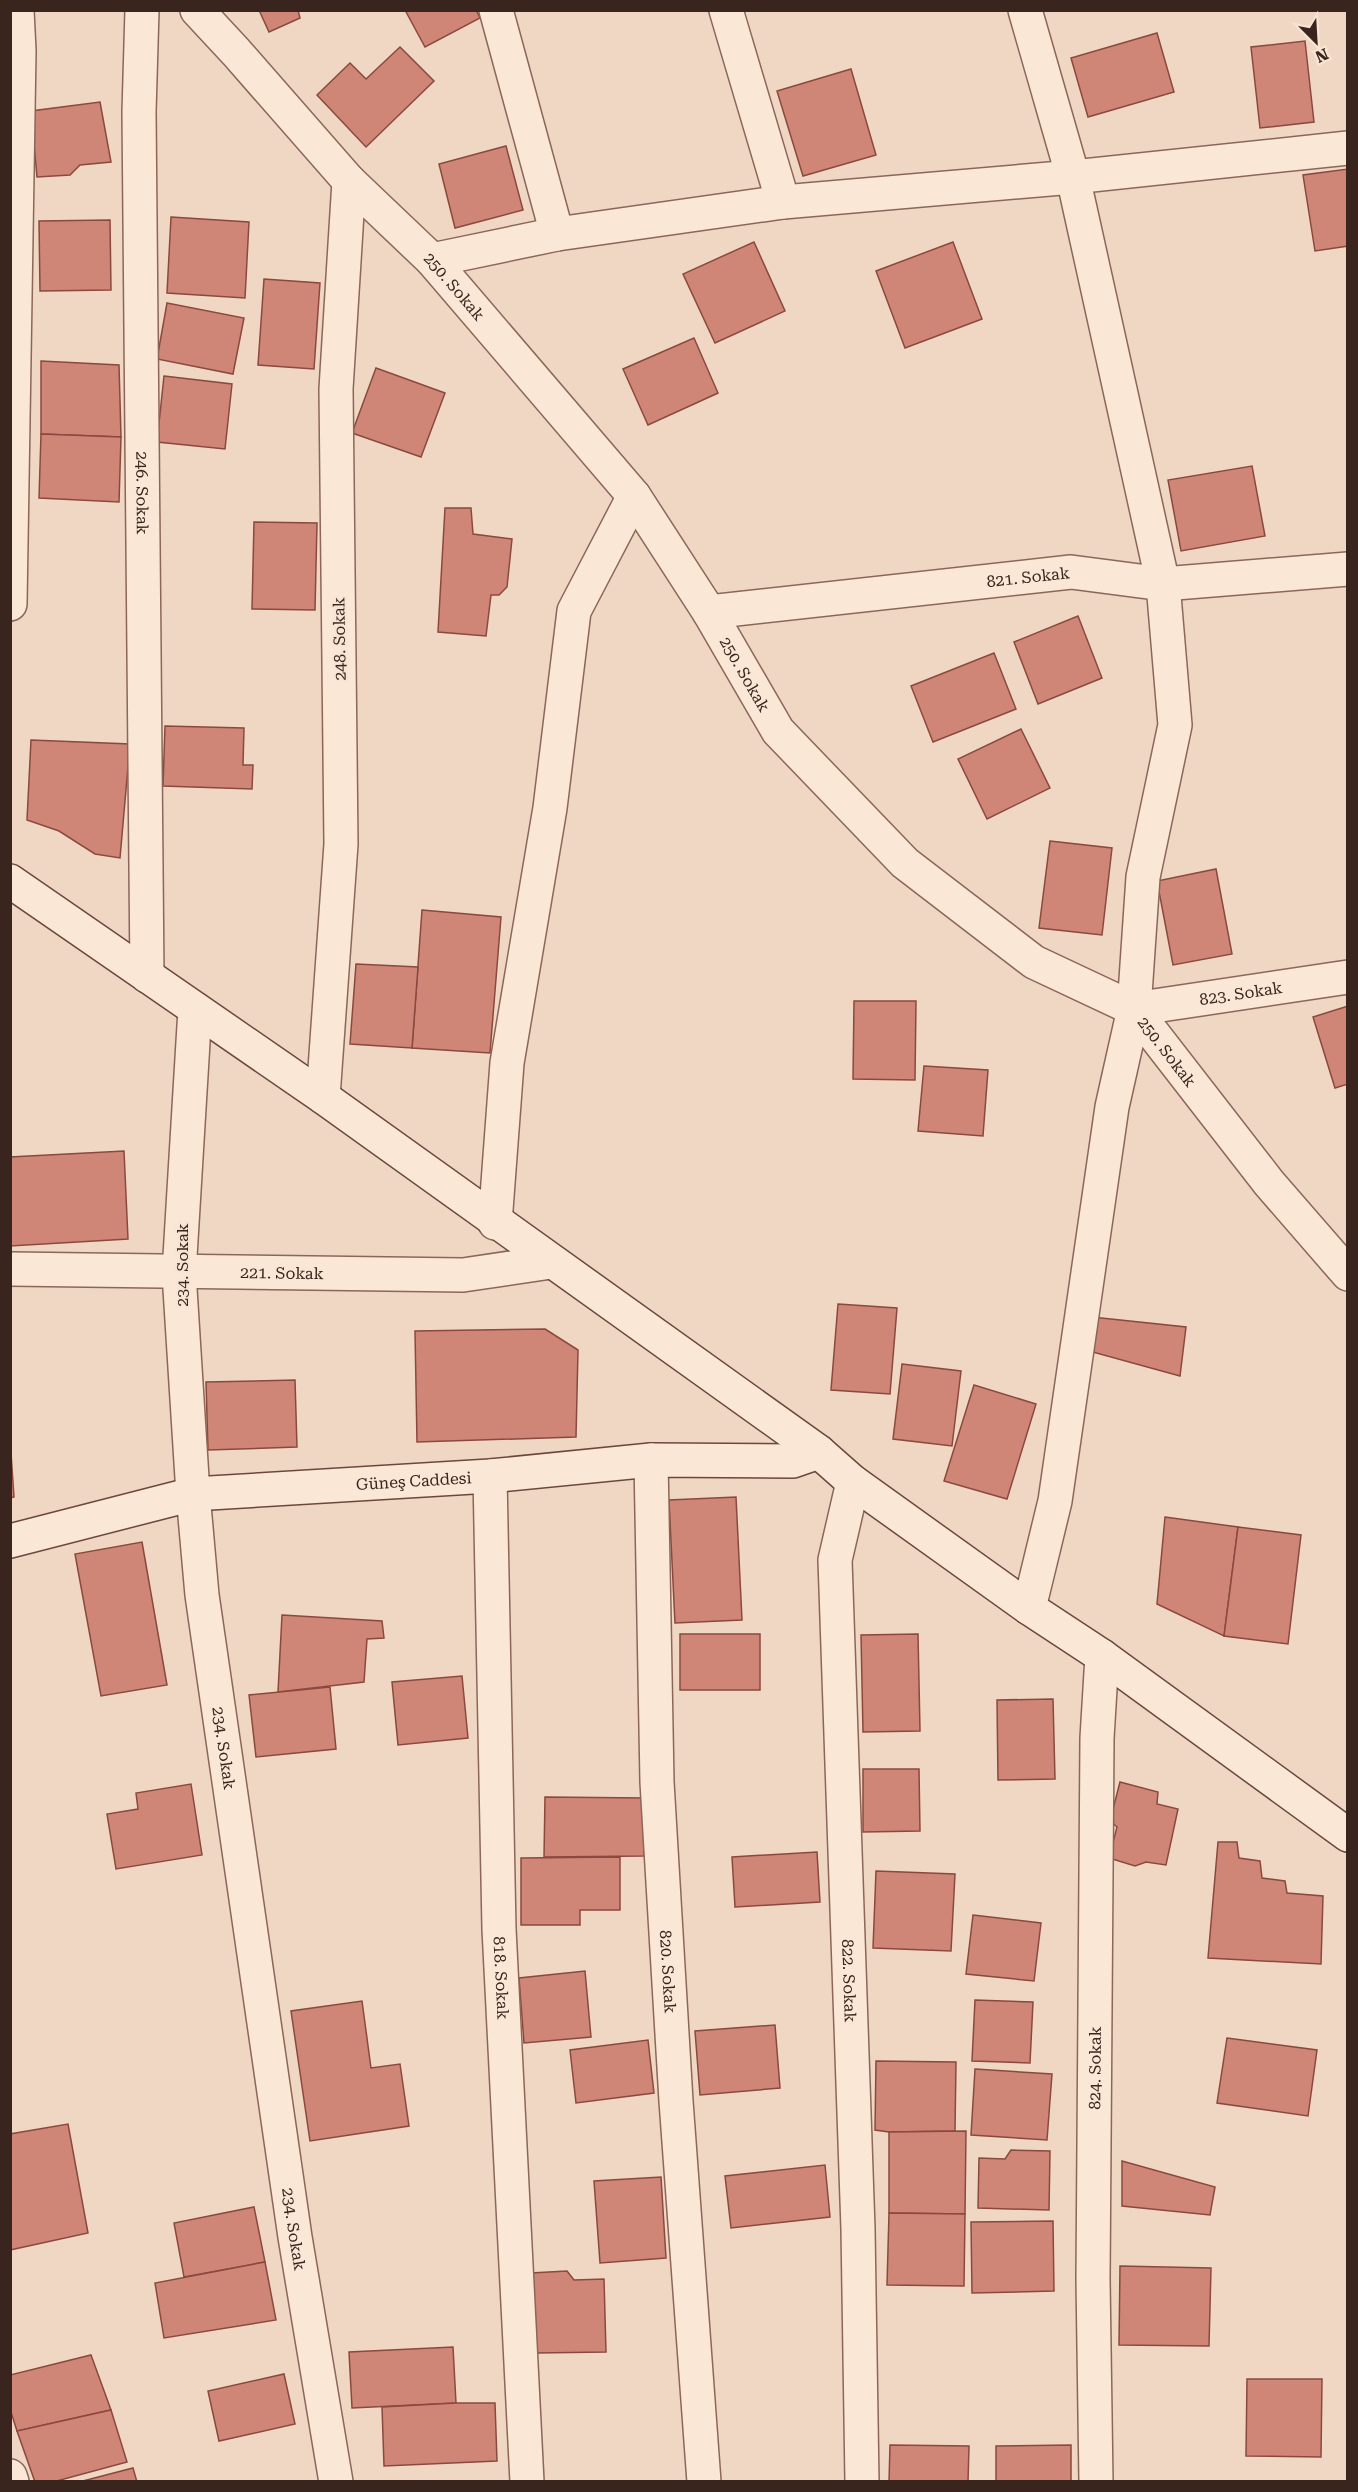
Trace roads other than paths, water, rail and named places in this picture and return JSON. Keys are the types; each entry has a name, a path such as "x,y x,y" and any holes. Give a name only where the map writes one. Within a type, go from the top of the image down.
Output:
{"street":[{"path":"10,604 20,51 18,10"},
{"name":"246. Sokak","path":"142,10 139,112 147,976"},
{"name":"250. Sokak","path":"197,10 237,52 350,181 432,260 634,496 709,612 778,731 905,863 1034,962 1134,1009 1269,1183 1347,1274"},
{"path":"496,10 557,234"},
{"path":"726,10 783,201"},
{"path":"1025,10 1073,177 1162,584 1174,725 1143,877 1134,1009 1112,1107 1055,1501 1029,1608"},
{"path":"432,260 557,234 783,201 1073,177 1347,148"},
{"name":"248. Sokak","path":"323,1097 341,844 336,389 350,181"},
{"path":"495,1222 507,1063 549,808 574,610 634,496"},
{"name":"821. Sokak","path":"709,612 1071,572 1162,584 1347,569"},
{"path":"10,881 323,1097 819,1452 854,1482 1029,1608 1102,1656 1347,1835"},
{"name":"823. Sokak","path":"1134,1009 1347,977"},
{"name":"234. Sokak","path":"195,1010 179,1273 202,1595 295,2237 336,2481"},
{"name":"221. Sokak","path":"10,1269 463,1275 551,1262"},
{"name":"Güneş Caddesi","path":"10,1541 193,1494 490,1476 651,1460 793,1461 819,1452"},
{"name":"820. Sokak","path":"651,1460 657,1782 676,2101 704,2481"},
{"name":"818. Sokak","path":"490,1476 500,1929 527,2481"},
{"name":"822. Sokak","path":"854,1482 835,1560 858,2229 862,2481"},
{"name":"824. Sokak","path":"1096,2481 1093,2279 1097,1738 1102,1656"},
{"path":"10,2476 12,2481"}]}
